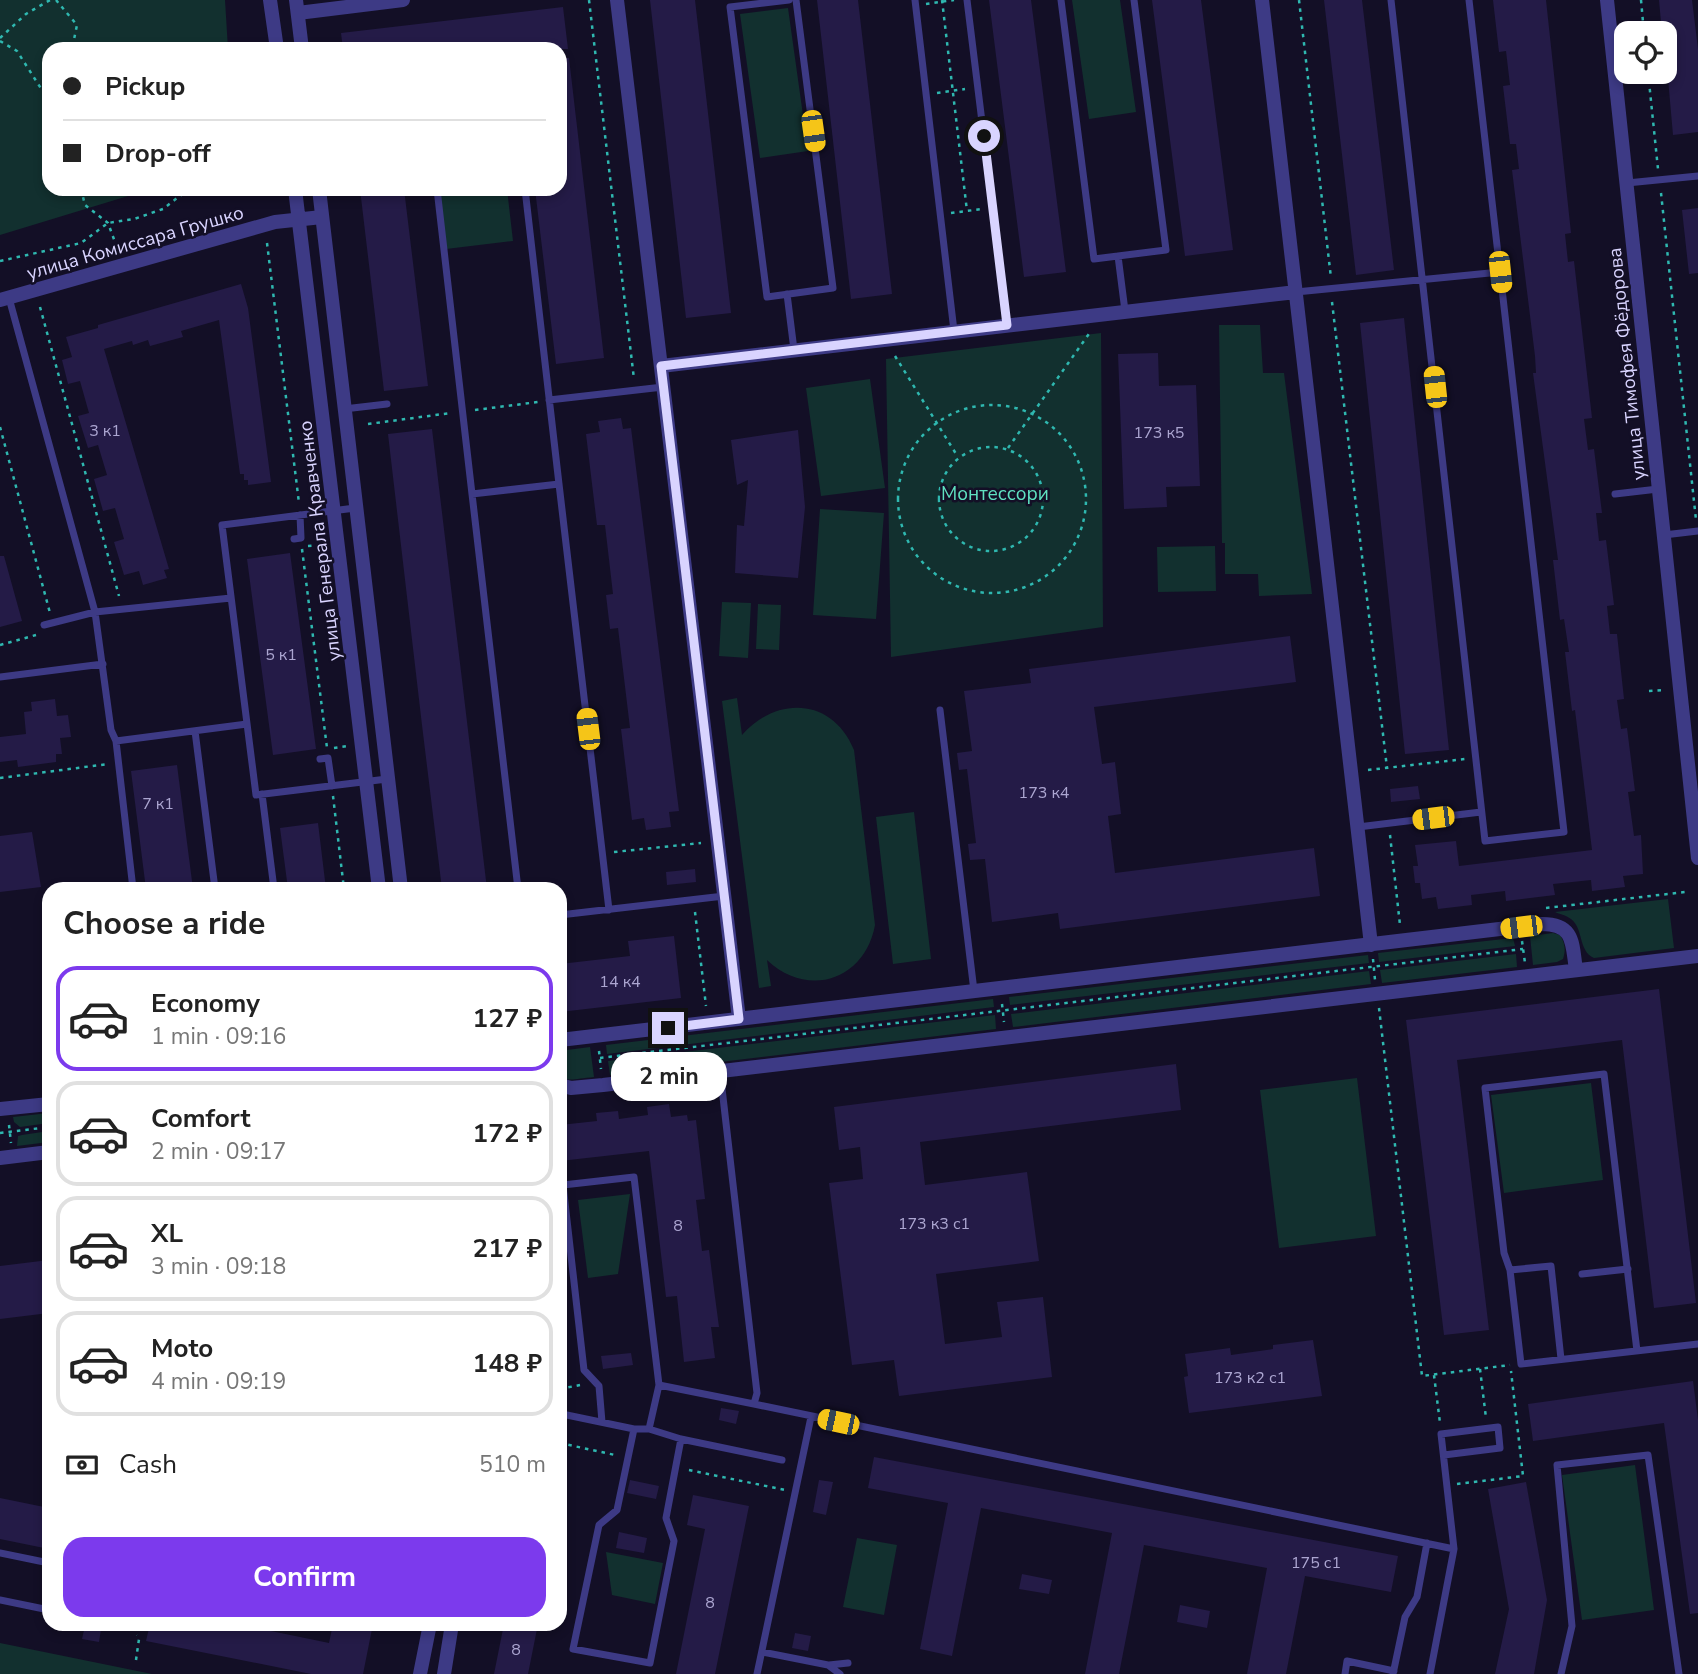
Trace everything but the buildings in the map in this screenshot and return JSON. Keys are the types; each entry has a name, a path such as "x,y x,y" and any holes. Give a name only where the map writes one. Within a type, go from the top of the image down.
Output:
{"street":[{"path":"270,0 276,42"},
{"path":"301,42 297,6 404,0"},
{"path":"617,0 739,1019"},
{"path":"1262,0 1371,945"},
{"name":"улица Тимофея Фёдорова","path":"1607,0 1664,535 1691,723 1698,858"},
{"name":"улица Генерала Кравченко","path":"296,196 378,882"},
{"name":"улица Генерала Кравченко","path":"320,196 400,882"},
{"name":"улица Комиссара Грушко","path":"4,299 275,222 322,217"},
{"path":"661,366 1296,292"},
{"path":"567,1039 1555,924 1565,929 1571,937 1576,970"},
{"path":"567,1087 1698,956"},
{"path":"4,1109 42,1105"},
{"path":"6,1157 42,1153"},
{"path":"421,1674 429,1631"},
{"path":"444,1674 451,1631"}],"lane":[{"path":"789,0 730,8 767,297 833,288 796,0"},
{"path":"967,0 1007,325"},
{"path":"1061,0 1094,259 1166,250 1134,0"},
{"path":"1391,0 1485,841 1564,832 1469,0"},
{"path":"915,2 954,331"},
{"path":"1627,183 1698,176"},
{"path":"438,196 517,882"},
{"path":"526,196 609,910"},
{"path":"1118,256 1125,311"},
{"path":"1296,292 1500,272"},
{"path":"787,294 794,350"},
{"path":"4,299 95,612 111,730 116,741 132,882"},
{"path":"549,400 664,387"},
{"path":"344,410 387,404"},
{"path":"472,494 559,484"},
{"path":"1615,494 1659,488"},
{"path":"355,508 222,525 256,795 387,779"},
{"path":"294,540 301,538 300,515"},
{"path":"1664,535 1698,531"},
{"path":"44,625 95,612 231,598"},
{"path":"0,677 103,664"},
{"path":"940,710 974,991"},
{"path":"116,741 247,724"},
{"path":"195,731 214,882"},
{"path":"324,758 332,786"},
{"path":"262,794 273,882"},
{"path":"1358,827 1481,812"},
{"path":"567,914 725,896"},
{"path":"720,1071 757,1381 754,1404"},
{"path":"1637,1351 1604,1074 1485,1088 1504,1252 1510,1270 1521,1364 1561,1359 1637,1351 1698,1344"},
{"path":"567,1185 635,1177 659,1385 649,1429"},
{"path":"567,1220 584,1370 600,1386 602,1422"},
{"path":"1510,1270 1551,1266 1561,1359"},
{"path":"1582,1274 1628,1269"},
{"path":"659,1385 1454,1549"},
{"path":"567,1415 634,1429 649,1429 681,1439 782,1460"},
{"path":"757,1674 811,1416"},
{"path":"1430,1674 1454,1549 1441,1434 1498,1427 1500,1448 1444,1455"},
{"path":"634,1429 617,1510 598,1525 573,1649 650,1663 674,1541 666,1518 681,1439"},
{"path":"1561,1674 1572,1626 1557,1465 1648,1455 1679,1674"},
{"path":"1345,1674 1347,1661 1393,1672 1405,1617 1417,1597 1427,1543"},
{"path":"0,1553 42,1562"},
{"path":"0,1600 42,1609"},
{"path":"762,1652 828,1665 848,1663"},
{"path":"828,1665 840,1674"}],"path":[{"path":"42,88 17,51 0,40 26,14 50,0"},
{"path":"56,0 77,25 73,42"},
{"path":"589,0 636,390"},
{"path":"915,2 957,0"},
{"path":"1299,0 1387,768"},
{"path":"1641,0 1643,21"},
{"path":"942,1 967,211"},
{"path":"1649,84 1698,531"},
{"path":"926,94 978,88"},
{"path":"83,196 85,205 108,223 115,242"},
{"path":"0,261 81,243 108,223 134,219 163,209 180,196"},
{"path":"940,214 992,208"},
{"path":"267,243 300,515"},
{"path":"40,307 122,610"},
{"path":"1007,449 1095,326"},
{"path":"891,350 958,458"},
{"path":"984,405 1009,406 1033,414 1054,428 1070,447 1082,470 1086,495 1084,519 1075,543 1060,564 1041,579 1019,589 995,593 971,591 949,583 929,569 913,551 903,530 898,506 899,482 906,459 919,439 937,423 959,411 984,405"},
{"path":"0,427 55,630 0,645"},
{"path":"990,446 1007,449 1023,457 1035,469 1042,485 1044,502 1040,519 1030,533 1017,544 1001,550 984,551 967,545 953,535 943,521 939,504 940,487 947,471 958,458 973,450 990,446"},
{"path":"324,758 327,749 302,547 326,545"},
{"path":"327,749 349,746"},
{"path":"1351,772 1475,757"},
{"path":"0,778 118,763"},
{"path":"332,786 343,882"},
{"path":"1390,833 1399,925"},
{"path":"602,853 718,841"},
{"path":"694,900 707,1009"},
{"path":"1522,938 1525,966"},
{"path":"1371,945 1377,993"},
{"path":"600,1058 1523,949"},
{"path":"1001,998 1004,1028"},
{"path":"1379,1010 1422,1376 1521,1364"},
{"path":"599,1046 602,1076"},
{"path":"4,1109 10,1132 6,1157"},
{"path":"0,1133 42,1128"},
{"path":"1480,1369 1488,1428"},
{"path":"1434,1375 1441,1434"},
{"path":"567,1389 593,1380"},
{"path":"567,1445 628,1458"},
{"path":"676,1467 795,1492"},
{"path":"136,1660 139,1639"}],"green space":[{"path":"0,0 225,0 228,42 42,42 42,196 128,196 0,235"},
{"path":"1072,0 1120,0 1136,112 1089,119"},
{"path":"788,8 808,151 760,158 740,14"},
{"path":"440,196 508,196 513,241 446,249"},
{"path":"1219,325 1260,325 1263,373 1284,373 1312,594 1259,596 1258,574 1225,574 1225,543 1222,543"},
{"name":"Монтессори","path":"1101,333 1103,627 891,657 886,359"},
{"path":"870,379 885,488 821,496 806,388"},
{"path":"820,509 884,513 876,619 813,615"},
{"path":"1215,546 1216,591 1158,592 1157,547"},
{"path":"722,602 751,603 748,658 719,656"},
{"path":"758,604 781,605 779,650 756,649"},
{"path":"737,698 742,735 771,713 787,708 803,708 819,712 833,720 845,733 854,750 875,925 869,944 860,959 847,971 833,978 817,981 800,979 783,972 767,960 771,986 759,988 722,701"},
{"path":"914,812 931,959 893,964 876,817"},
{"path":"1668,899 1674,948 1594,958 1585,950 1575,923 1555,912"},
{"path":"1553,933 1560,935 1563,941 1563,959 1533,965 1530,936"},
{"path":"1513,938 1515,946 1379,962 1378,953"},
{"path":"1516,954 1517,967 1382,983 1380,970"},
{"path":"1368,955 1369,963 1010,1005 1009,997"},
{"path":"1369,971 1371,984 1013,1027 1011,1014"},
{"path":"993,999 994,1007 607,1054 606,1045"},
{"path":"995,1015 996,1029 610,1075 608,1061"},
{"path":"590,1047 594,1077 567,1078 567,1050"},
{"path":"1357,1078 1376,1236 1279,1248 1260,1090"},
{"path":"1591,1083 1603,1180 1504,1193 1491,1095"},
{"path":"42,1114 42,1124 20,1127 13,1117"},
{"path":"42,1132 42,1143 17,1146 18,1136"},
{"path":"630,1194 618,1274 588,1278 578,1200"},
{"path":"1635,1465 1654,1610 1582,1620 1562,1475"},
{"path":"857,1538 897,1545 884,1615 843,1607"},
{"path":"606,1552 663,1563 655,1604 612,1595"},
{"path":"0,1643 152,1674 0,1674"}],"route":[{"path":"668,1028 739,1019 661,366 1007,325 984,136"}]}
